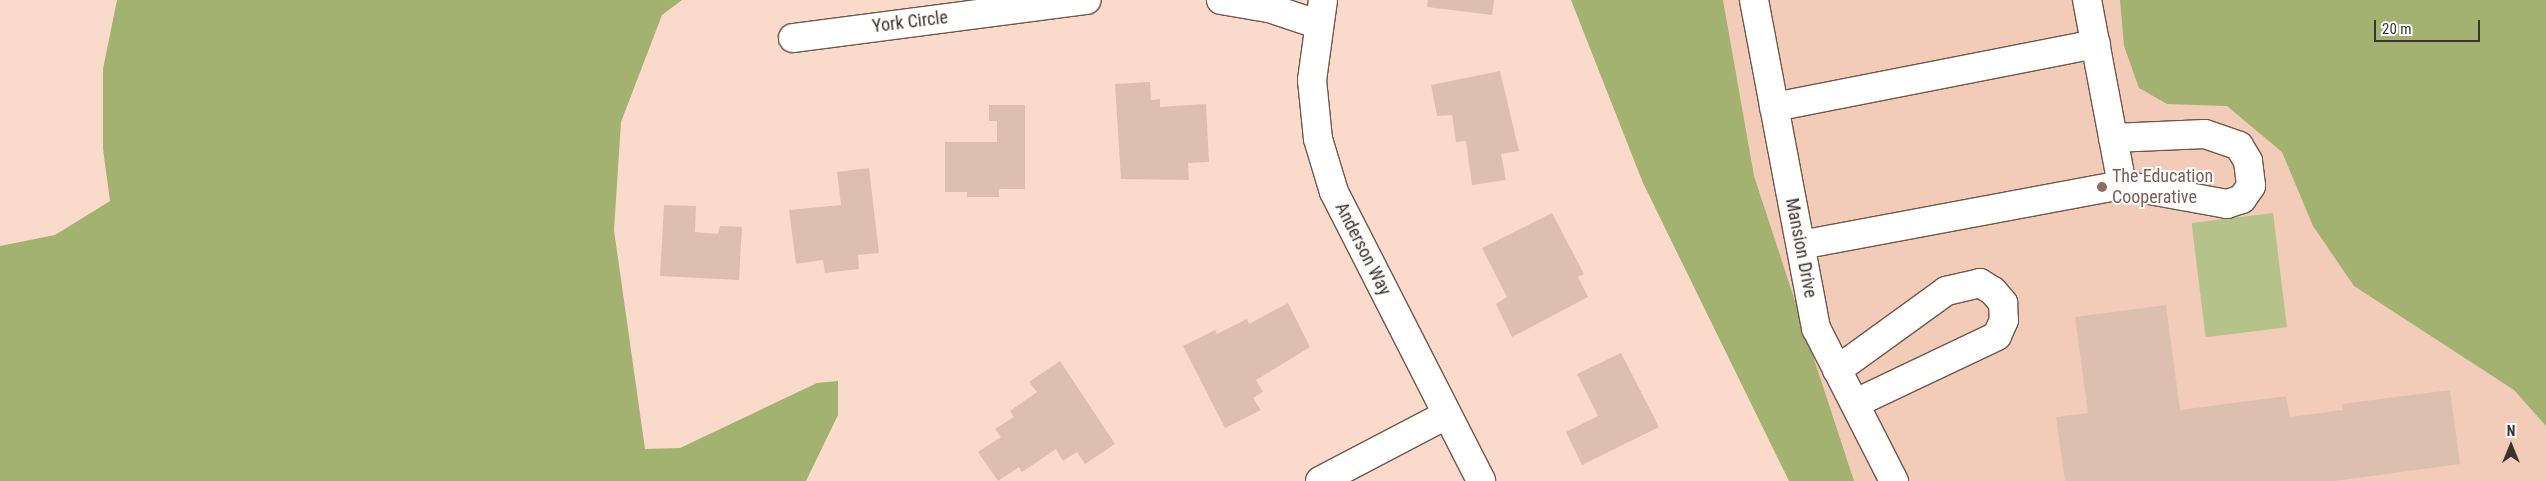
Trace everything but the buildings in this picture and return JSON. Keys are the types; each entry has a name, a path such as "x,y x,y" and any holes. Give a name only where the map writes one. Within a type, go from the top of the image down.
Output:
{"street":[{"name":"York Circle","path":"793,38 1087,0"},
{"path":"1221,0 1269,8 1320,12"},
{"name":"Mansion Drive","path":"1754,0 1816,328 1856,403 1894,481"},
{"path":"2087,0 2122,185"},
{"name":"Anderson Way","path":"1320,12 1312,80 1314,109 1318,139 1334,192 1481,481"},
{"path":"1774,107 2096,44"},
{"path":"1801,245 2122,185 2227,204 2242,199 2251,186 2248,161 2239,146 2205,134 2113,138"},
{"path":"1837,370 1946,292 1980,283 1993,291 2003,303 2004,320 1997,336 1856,403"},
{"path":"1320,481 1446,415"}],"shaded area":[{"name":"The Education Cooperative","path":"1606,0 2402,0 2546,252 2546,481 1826,481"}],"green space":[{"path":"117,0 682,0 662,15 621,122 614,230 645,449 680,448 817,383 838,381 838,415 806,481 0,481 0,246 55,235 110,201 103,149 103,69"},
{"path":"1571,0 1723,0 1754,176 1854,481 1789,481 1643,183"},
{"path":"2120,0 2546,0 2546,426 2514,390 2354,286 2313,226 2282,152 2227,106 2167,104 2139,88 2124,46"},
{"path":"2273,213 2287,327 2206,337 2192,223"}],"place":[{"name":"The Education Cooperative","path":"2102,187"}]}
